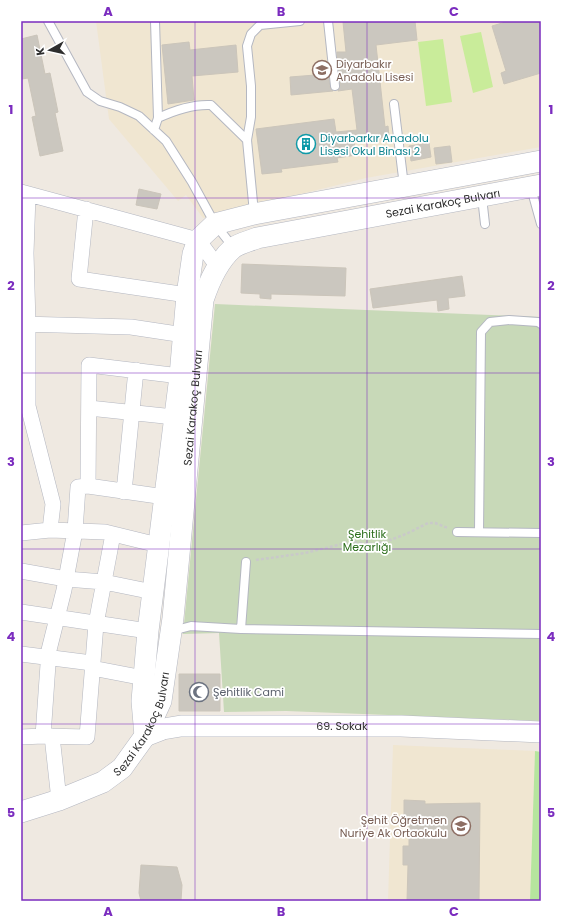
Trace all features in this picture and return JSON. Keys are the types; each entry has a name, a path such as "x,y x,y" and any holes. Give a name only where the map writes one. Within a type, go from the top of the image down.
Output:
{"street":[{"path":"144,736 142,701 152,592 180,376 187,295 193,254 198,240 215,224 254,214 541,161"},
{"name":"Sezai Karakoç Bulvarı","path":"21,812 59,800 103,782 122,768 144,736 161,701 171,632 203,300 209,281 218,267 234,248 257,238 536,186"},
{"path":"50,530 53,504 28,406 25,324 26,253 24,194 86,209 198,240 218,267"},
{"path":"86,209 79,279 187,295"},
{"path":"25,324 131,326 184,335"},
{"path":"88,486 89,365 180,376"},
{"path":"124,492 136,370"},
{"path":"89,408 174,417"},
{"path":"59,800 47,736 48,657 66,579 75,531 78,487 88,486 165,497"},
{"path":"21,533 50,530 105,532 158,545"},
{"path":"21,737 87,737 96,624 113,534"},
{"path":"21,571 66,579 104,582 152,592"},
{"path":"21,612 148,631"},
{"path":"21,654 48,657 144,678"},
{"name":"69. Sokak","path":"144,736 163,729 181,726 401,726 541,732"}],"lane":[{"path":"48,21 87,92 100,101 120,107 139,116 166,141 192,182 215,224 234,248"},
{"path":"154,130 158,118 155,21"},
{"path":"254,214 247,140 251,117 251,86 247,46 251,34 260,25 300,21"},
{"path":"328,21 335,86"},
{"path":"394,104 404,186"},
{"path":"158,118 172,111 198,105 212,105 247,140"},
{"path":"536,186 541,224"},
{"path":"482,196 485,224"},
{"path":"479,532 481,332 490,322 509,320 538,322 541,324"},
{"path":"457,532 541,533"},
{"path":"241,629 246,562"},
{"path":"171,632 191,626 241,629 541,634"}],"path":[{"path":"246,562 305,553 350,542 369,544 384,542 406,534 428,523 436,523 457,532"}],"shaded area":[{"name":"Diyarbakır Anadolu Lisesi","path":"96,21 541,21 541,147 366,178 203,218 186,195 178,201 109,119"},
{"name":"Şehit Öğretmen Nuriye Ak Ortaokulu","path":"393,745 535,751 530,901 388,901"}],"green space":[{"path":"481,32 493,87 473,93 460,36"},
{"path":"443,39 452,102 426,106 418,42"},
{"name":"Şehitlik Mezarlığı","path":"215,304 541,317 541,721 286,711 224,712 219,633 183,634"},
{"path":"535,751 541,752 541,901 530,901"}],"building":[{"path":"415,21 417,40 376,45 385,127 388,126 389,137 354,141 356,155 337,158 338,162 281,169 282,172 262,174 256,129 334,119 336,132 357,130 352,89 338,91 340,85 337,52 346,52 343,22"},
{"path":"509,21 541,21 541,73 504,84 501,73 506,71 492,26"},
{"path":"37,35 45,74 50,73 58,112 55,113 63,151 40,156 32,117 36,116 28,78 22,79 21,73 21,39"},
{"path":"189,42 190,50 236,45 238,72 192,76 194,100 168,104 162,45"},
{"path":"328,74 330,87 333,91 291,95 290,77"},
{"path":"429,143 431,157 411,161 409,146"},
{"path":"450,146 452,162 436,164 434,148"},
{"path":"139,189 161,194 157,209 136,205"},
{"path":"242,264 346,268 345,296 271,294 271,299 260,298 260,294 241,293"},
{"path":"462,276 465,296 448,298 449,309 438,311 437,300 373,308 370,289"},
{"name":"Şehitlik Cami","path":"179,674 220,674 220,711 179,711"},
{"path":"404,800 425,801 425,804 480,803 479,901 407,901 408,865 403,865 403,846 409,846 409,819 404,819"},
{"path":"141,865 177,867 182,885 181,901 141,901 139,893"}],"place":[{"name":"Diyarbakır Anadolu Lisesi","path":"322,70"},
{"name":"Diyarbarkır Anadolu Lisesi Okul Binası 2","path":"306,144"},
{"name":"Şehitlik Cami","path":"199,692"},
{"name":"Şehit Öğretmen Nuriye Ak Ortaokulu","path":"461,826"}]}
